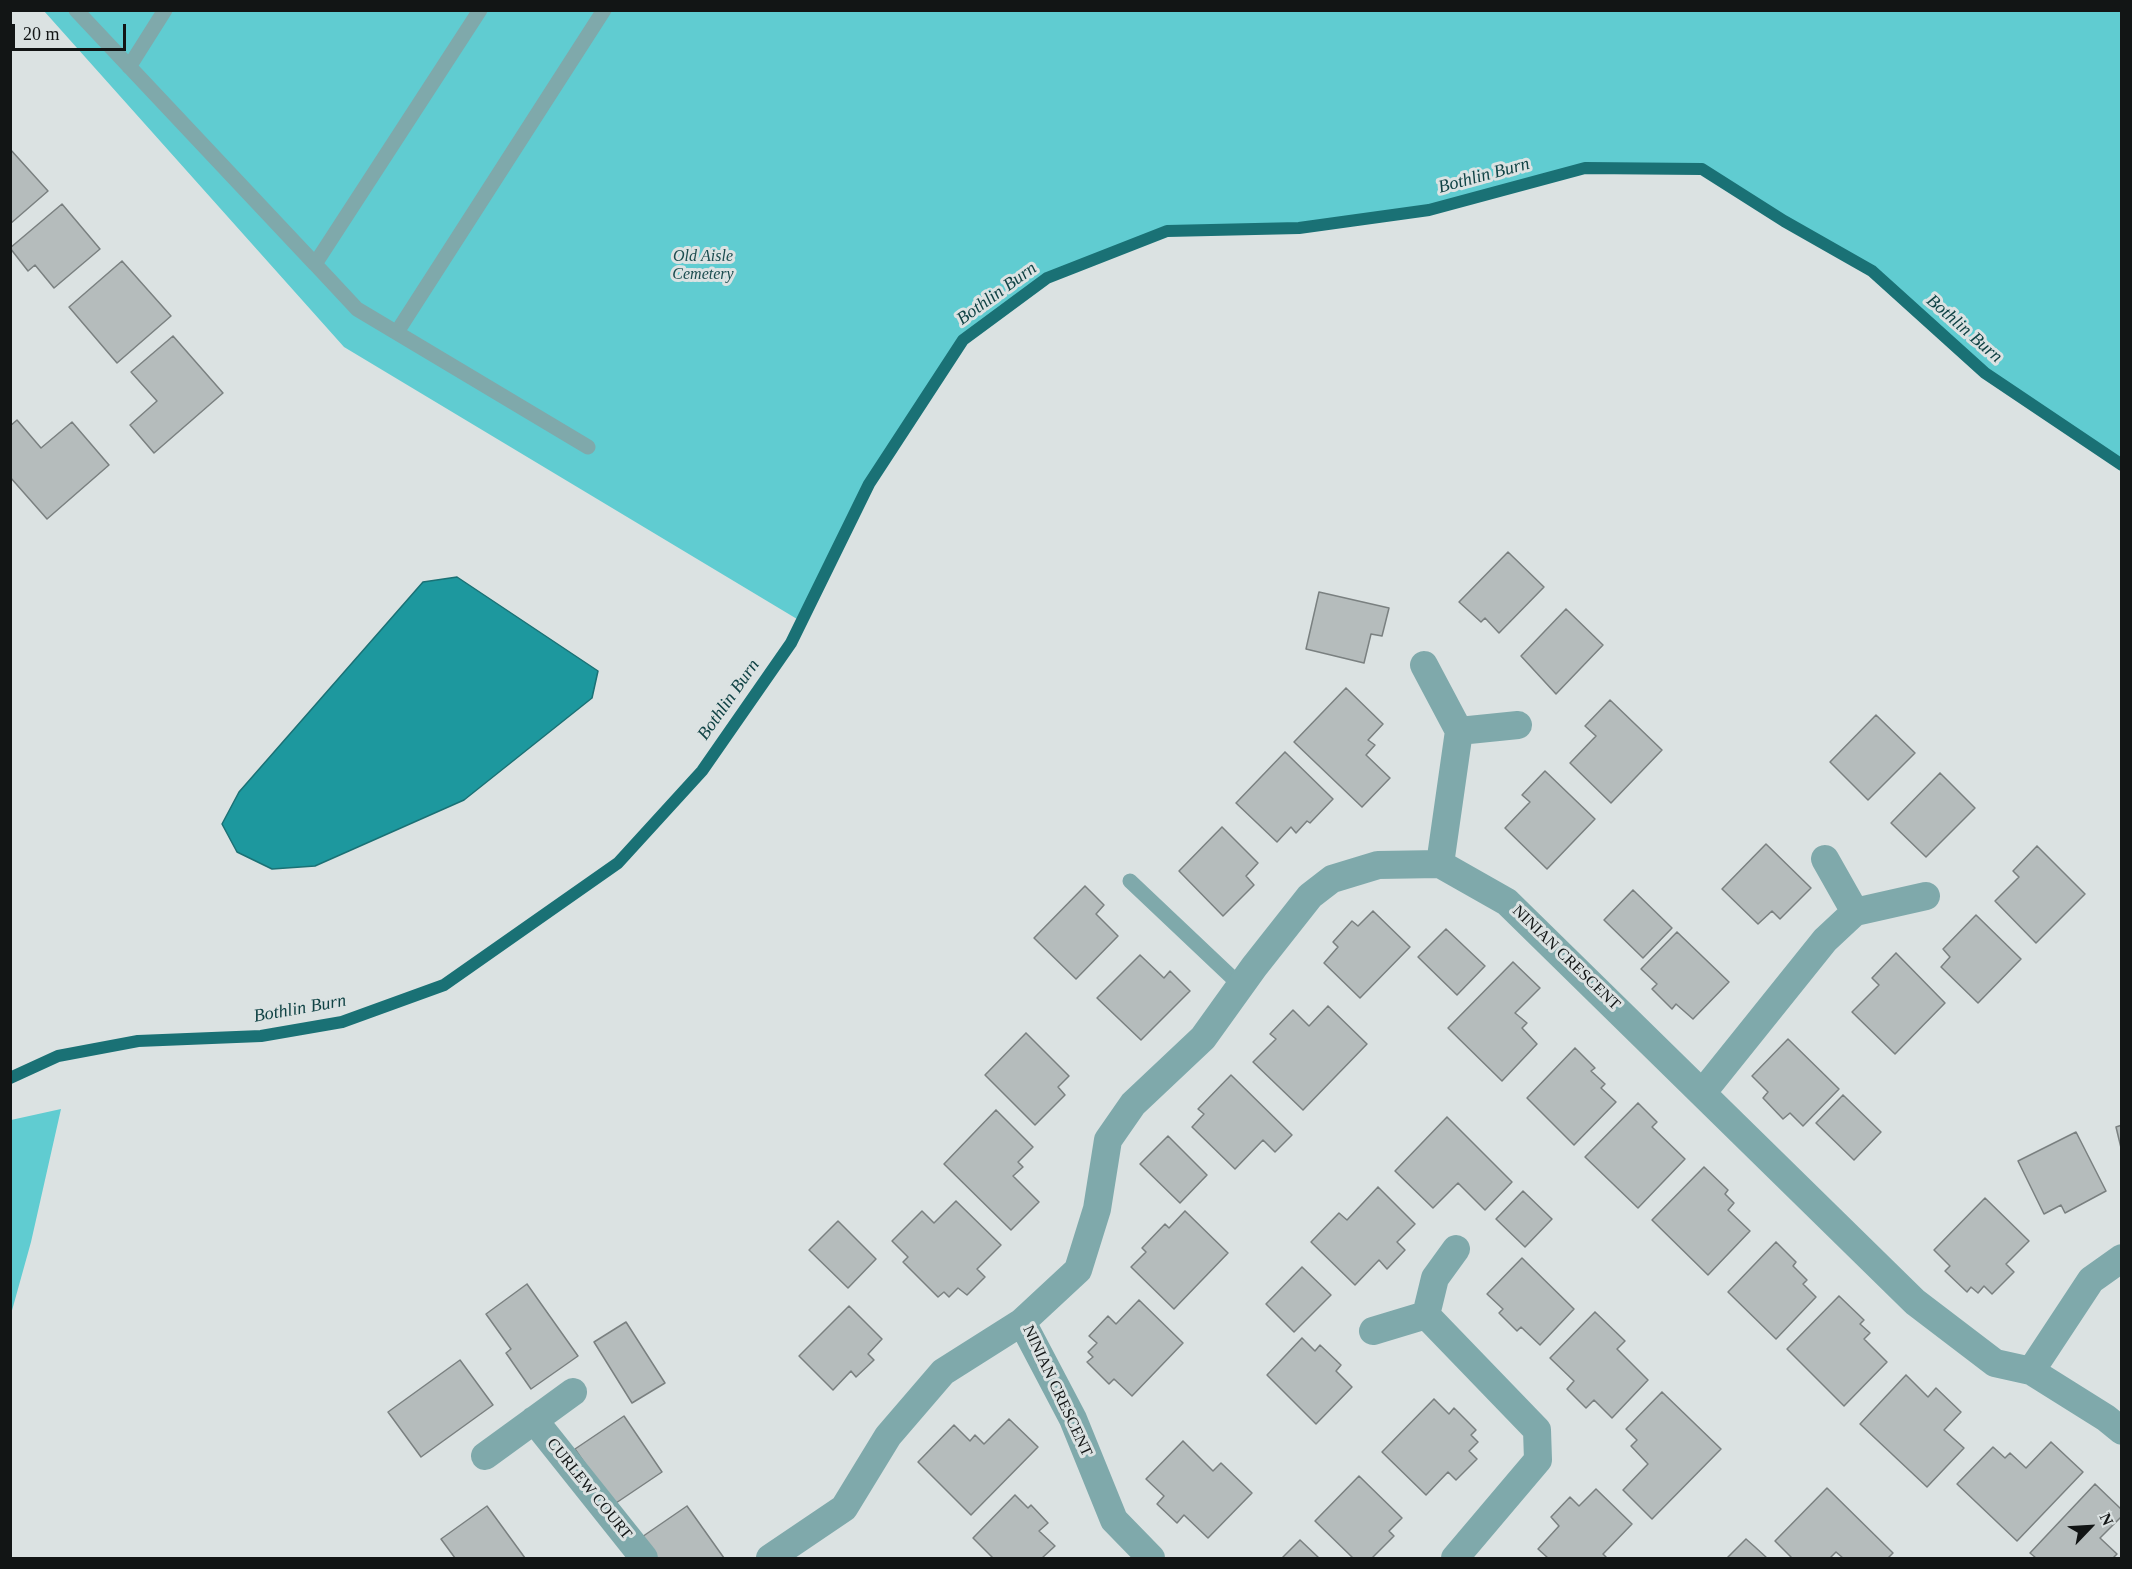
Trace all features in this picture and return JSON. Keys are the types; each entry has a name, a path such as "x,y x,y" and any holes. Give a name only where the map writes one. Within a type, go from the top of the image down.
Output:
{"street":[{"path":"1424,665 1459,731 1440,864"},
{"path":"1459,731 1518,725"},
{"path":"1825,860 1855,912"},
{"name":"NINIAN CRESCENT","path":"1151,1558 1114,1520 1073,1419 1022,1322 1078,1270 1097,1209 1108,1140 1133,1104 1203,1038 1310,896 1332,879 1378,865 1440,864 1507,902 1915,1302 1995,1363 2031,1371 2106,1418 2121,1431"},
{"path":"1703,1092 1825,940 1855,912 1926,896"},
{"path":"1426,1315 1435,1278 1456,1249"},
{"path":"2031,1371 2091,1280 2121,1258"},
{"path":"1373,1331 1426,1315"},
{"path":"1426,1315 1537,1430 1538,1460 1455,1558"},
{"path":"770,1558 844,1508 888,1437 943,1372 1022,1322"},
{"path":"485,1456 573,1392"},
{"name":"CURLEW COURT","path":"534,1420 644,1558"}],"lane":[{"path":"76,10 357,309 588,447"},
{"path":"129,67 165,10"},
{"path":"315,264 480,10"},
{"path":"397,332 604,10"},
{"path":"1130,881 1241,986"}],"green space":[{"name":"Old Aisle Cemetery","path":"44,11 2121,11 2121,462 1985,373 1872,271 1702,169 1585,168 1429,210 1299,228 1167,231 1047,278 963,340 869,484 802,622 344,347"},
{"path":"61,1109 31,1242 11,1314 11,1120"}],"shaded area":[{"path":"457,577 598,671 592,698 464,800 315,866 272,869 237,852 222,824 239,792 423,582"}],"building":[{"path":"10,149 48,191 10,224"},
{"path":"62,204 100,249 54,288 35,265 28,271 10,248"},
{"path":"122,261 171,316 117,363 69,307"},
{"path":"173,336 223,393 154,453 130,425 157,401 131,372"},
{"path":"17,420 41,448 72,422 109,465 47,519 10,477 10,426"},
{"path":"1508,552 1544,587 1499,633 1485,618 1481,622 1459,602"},
{"path":"1319,592 1389,608 1382,636 1371,634 1364,663 1306,649"},
{"path":"1566,609 1603,645 1556,694 1521,656"},
{"path":"1346,688 1383,724 1368,740 1375,745 1366,755 1390,778 1362,807 1294,742"},
{"path":"1610,700 1662,750 1611,803 1570,763 1596,736 1585,726"},
{"path":"1876,715 1915,753 1868,800 1830,762"},
{"path":"1285,752 1333,799 1310,823 1307,821 1296,833 1291,827 1277,842 1236,803"},
{"path":"1545,771 1595,819 1547,869 1505,828 1530,802 1522,795"},
{"path":"1940,773 1975,808 1926,857 1891,823"},
{"path":"1222,827 1258,863 1246,876 1254,885 1223,916 1179,871"},
{"path":"1766,844 1811,888 1780,919 1772,911 1758,924 1722,889"},
{"path":"2037,846 2085,894 2036,943 1995,901 2019,877 2013,871"},
{"path":"1085,886 1104,905 1096,914 1118,936 1076,979 1034,938"},
{"path":"1633,890 1672,928 1643,958 1604,920"},
{"path":"1373,911 1410,947 1360,998 1324,963 1338,947 1333,942 1352,921 1358,926"},
{"path":"1976,915 2021,959 1978,1003 1941,967 1950,957 1943,949"},
{"path":"1446,929 1485,966 1457,995 1418,957"},
{"path":"1677,932 1729,982 1693,1019 1676,1004 1672,1009 1652,989 1657,984 1641,969"},
{"path":"1896,953 1945,1003 1895,1054 1852,1012 1879,985 1872,978"},
{"path":"1140,955 1164,978 1170,971 1190,991 1141,1040 1097,998"},
{"path":"1513,962 1540,988 1515,1013 1527,1023 1522,1028 1537,1044 1502,1081 1448,1028"},
{"path":"1328,1006 1367,1044 1303,1110 1253,1062 1276,1039 1270,1034 1293,1010 1309,1026"},
{"path":"1026,1033 1069,1076 1058,1087 1065,1095 1035,1125 985,1075"},
{"path":"1788,1039 1839,1089 1803,1126 1790,1113 1783,1119 1763,1098 1768,1092 1752,1076"},
{"path":"1575,1048 1595,1068 1591,1071 1605,1084 1601,1088 1616,1102 1574,1145 1527,1098"},
{"path":"1231,1075 1292,1135 1275,1152 1263,1140 1235,1169 1192,1127 1204,1114 1198,1109"},
{"path":"1843,1095 1881,1132 1854,1160 1816,1123"},
{"path":"1638,1103 1657,1122 1652,1127 1685,1159 1638,1208 1585,1157"},
{"path":"996,1110 1033,1147 1018,1162 1023,1167 1013,1176 1039,1202 1011,1230 944,1164"},
{"path":"1447,1117 1512,1182 1485,1210 1458,1183 1433,1208 1395,1171"},
{"path":"2122,1125 2122,1152 2116,1127"},
{"path":"2076,1132 2106,1191 2065,1213 2061,1205 2044,1214 2018,1161"},
{"path":"1168,1136 1207,1175 1180,1203 1140,1164"},
{"path":"1704,1167 1728,1190 1725,1194 1734,1203 1728,1210 1750,1231 1708,1275 1652,1220"},
{"path":"1378,1187 1415,1224 1397,1242 1405,1250 1387,1269 1379,1260 1355,1285 1311,1242 1339,1213 1347,1220"},
{"path":"1523,1191 1552,1219 1525,1247 1496,1219"},
{"path":"1985,1198 2029,1241 2006,1264 2014,1272 1992,1294 1984,1286 1978,1293 1971,1287 1967,1292 1945,1271 1950,1266 1934,1250"},
{"path":"956,1201 1001,1245 977,1269 985,1277 967,1295 958,1288 949,1297 944,1292 938,1297 903,1262 908,1257 892,1241 922,1211 934,1223"},
{"path":"1185,1211 1228,1253 1174,1309 1131,1267 1146,1252 1142,1248 1165,1224 1169,1228"},
{"path":"838,1221 876,1259 848,1288 809,1250"},
{"path":"1776,1242 1796,1262 1793,1266 1807,1280 1803,1284 1816,1297 1776,1339 1728,1292"},
{"path":"1522,1258 1574,1309 1540,1345 1521,1327 1517,1331 1499,1313 1503,1309 1487,1294"},
{"path":"1302,1267 1331,1295 1294,1332 1266,1304"},
{"path":"527,1284 578,1356 531,1389 506,1353 511,1349 486,1314"},
{"path":"1839,1296 1864,1320 1860,1324 1870,1333 1864,1339 1887,1362 1844,1406 1787,1349"},
{"path":"1139,1300 1183,1343 1132,1396 1114,1379 1109,1384 1087,1362 1093,1357 1088,1352 1097,1343 1089,1336 1108,1316 1116,1324"},
{"path":"849,1306 882,1339 868,1354 874,1360 856,1377 851,1371 833,1390 799,1356"},
{"path":"1595,1312 1625,1341 1617,1349 1648,1380 1612,1418 1594,1400 1586,1408 1567,1389 1574,1381 1550,1358"},
{"path":"626,1322 665,1383 632,1403 594,1342"},
{"path":"1302,1338 1315,1351 1320,1345 1341,1365 1336,1371 1352,1387 1316,1424 1267,1375"},
{"path":"460,1360 493,1405 421,1457 388,1412"},
{"path":"1906,1375 1928,1397 1936,1388 1961,1412 1944,1430 1964,1448 1927,1487 1860,1424"},
{"path":"1662,1392 1721,1449 1652,1519 1623,1490 1648,1464 1631,1446 1637,1440 1626,1429"},
{"path":"1434,1399 1449,1414 1454,1408 1476,1430 1471,1435 1478,1442 1469,1451 1477,1459 1456,1480 1448,1472 1426,1495 1382,1452"},
{"path":"624,1416 662,1472 613,1505 575,1449"},
{"path":"1009,1419 1038,1447 971,1515 918,1462 954,1425 970,1441 975,1435 984,1444"},
{"path":"1183,1441 1213,1471 1221,1463 1252,1493 1208,1538 1184,1515 1177,1523 1157,1504 1164,1496 1146,1479"},
{"path":"2051,1442 2083,1472 2017,1541 1957,1484 1993,1447 2005,1458 2010,1453 2026,1468"},
{"path":"1359,1476 1402,1518 1389,1531 1394,1536 1372,1558 1353,1558 1315,1521"},
{"path":"2095,1484 2122,1510 2122,1516 2100,1538 2117,1554 2113,1558 2036,1558 2030,1553"},
{"path":"1827,1488 1893,1553 1888,1558 1843,1558 1836,1552 1830,1558 1792,1558 1775,1541"},
{"path":"1596,1489 1632,1524 1603,1554 1607,1558 1548,1558 1538,1549 1559,1526 1551,1517 1570,1497 1579,1506"},
{"path":"1015,1495 1028,1508 1031,1505 1048,1523 1039,1531 1055,1546 1042,1558 993,1558 973,1538"},
{"path":"487,1506 525,1558 455,1558 441,1539"},
{"path":"687,1506 724,1558 653,1558 639,1539"},
{"path":"1746,1539 1755,1547 1767,1558 1727,1558"},
{"path":"1300,1540 1319,1558 1282,1558"}],"waterway":[{"name":"Bothlin Burn","path":"10,1078 58,1056 138,1041 261,1036 342,1022 444,985 618,863 702,771 791,643 869,484 963,340 1047,278 1167,231 1299,228 1429,210 1585,168 1702,169 1784,221 1872,271 1985,373 2122,465"}]}
